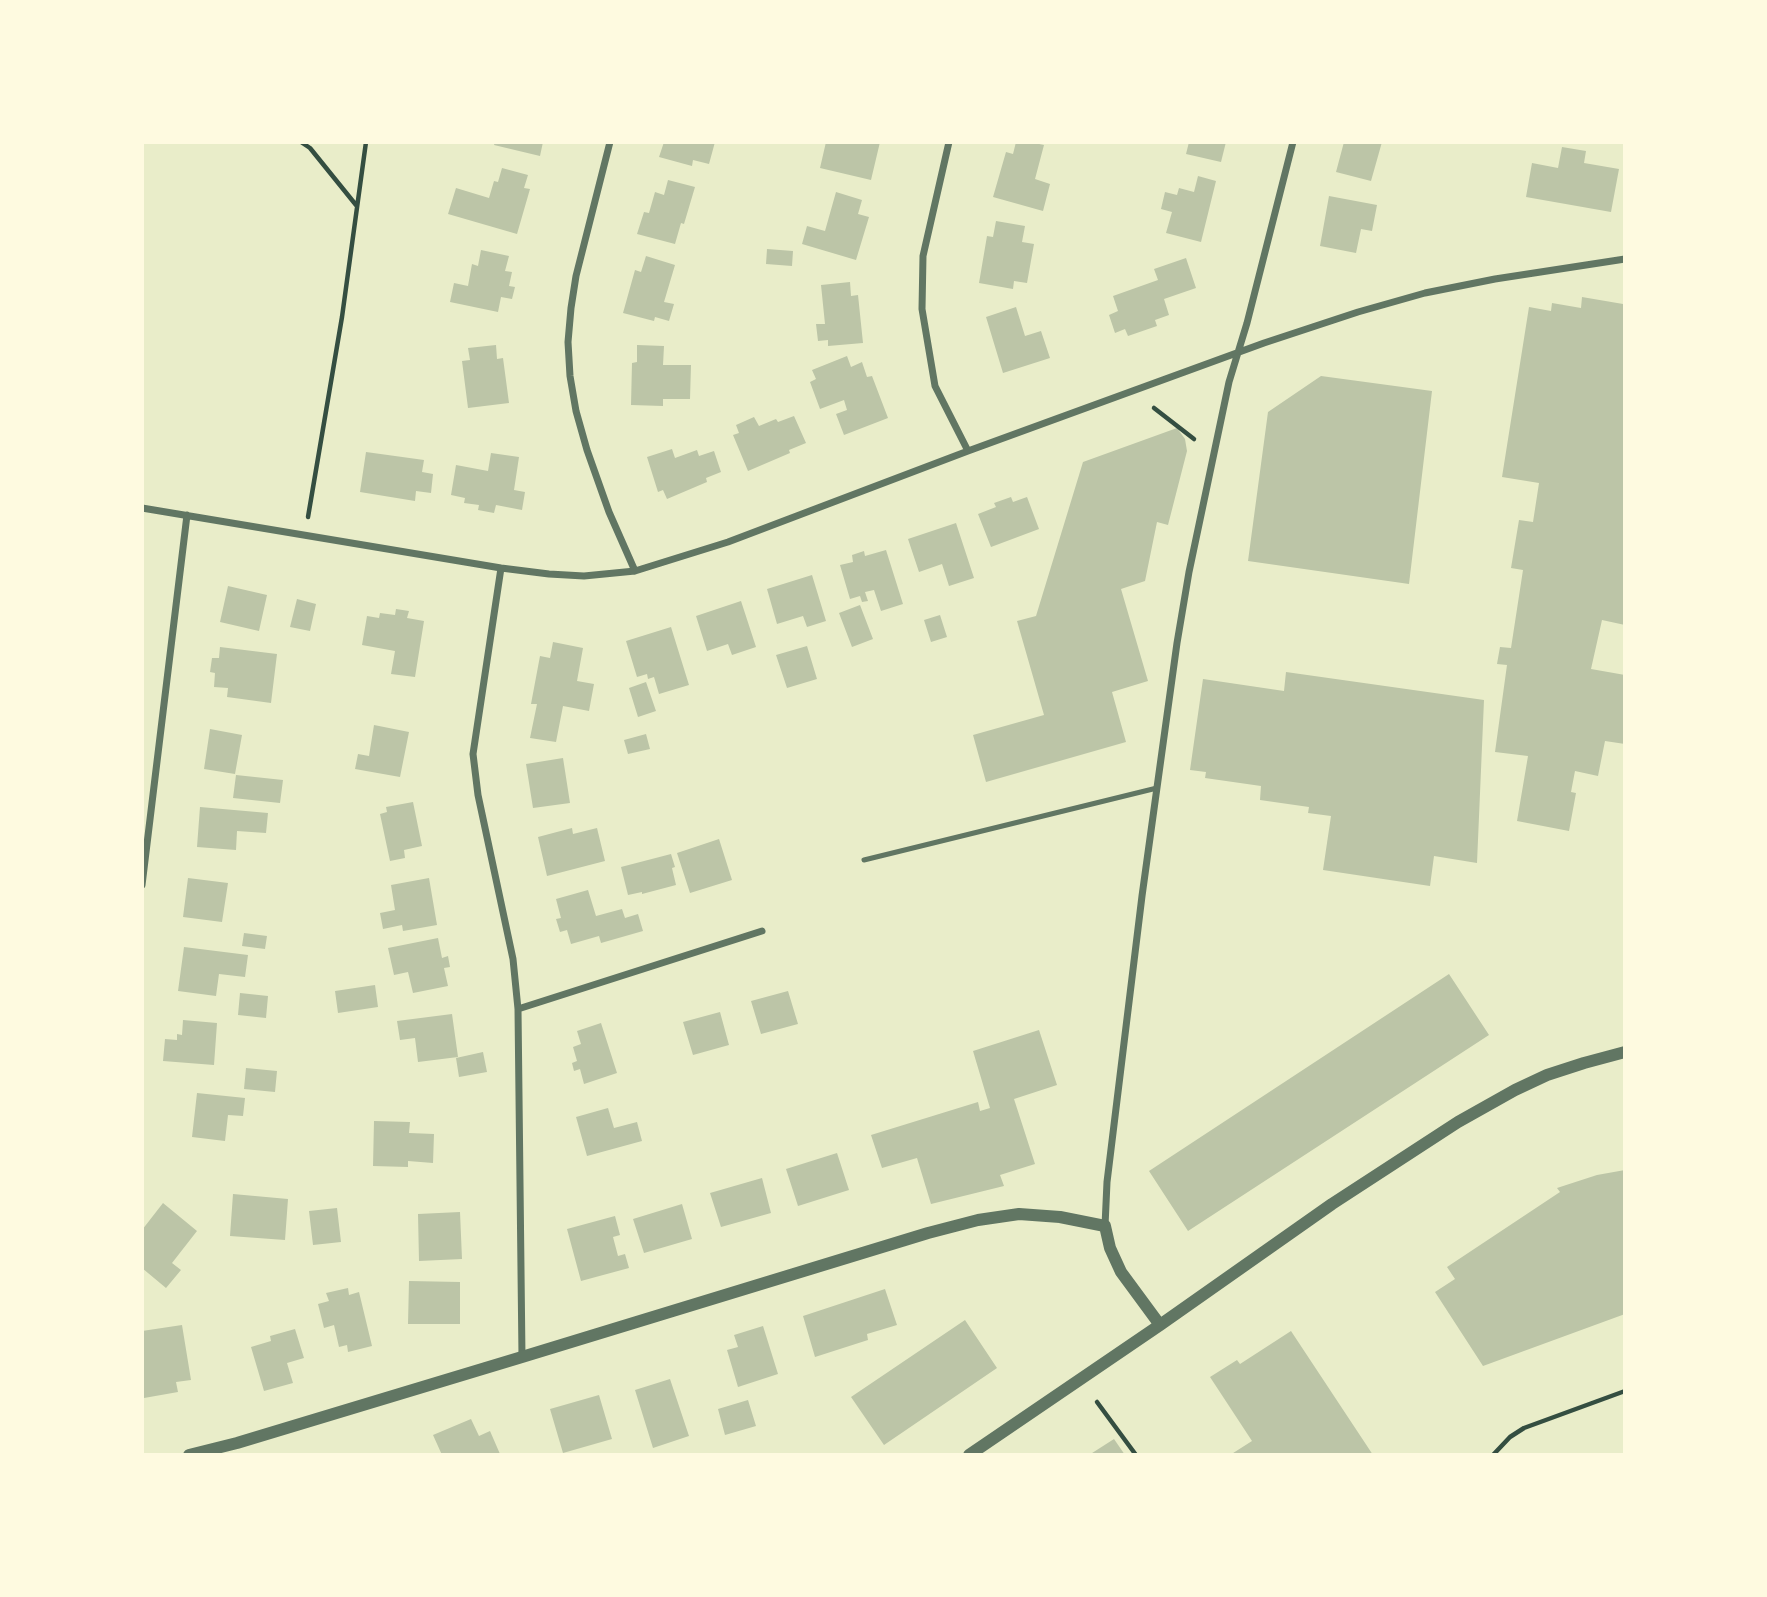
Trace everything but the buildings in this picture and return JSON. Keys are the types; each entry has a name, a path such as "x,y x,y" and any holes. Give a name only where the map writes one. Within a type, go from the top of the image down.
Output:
{"street":[{"path":"610,142 576,276 570,308 568,342 576,411 587,450 609,512 635,570"},
{"path":"949,142 923,256 922,309 935,386 968,451"},
{"path":"1160,1325 1121,1272 1110,1248 1105,1226 1107,1182 1157,788 1189,572 1228,382 1293,142"},
{"path":"142,508 501,568 584,576 635,570 729,542 968,451 1358,312 1425,293 1495,279 1625,259"},
{"path":"142,885 187,515"},
{"path":"501,568 473,754 478,795 513,959 518,1009 522,1357"},
{"path":"518,1009 762,931"},
{"path":"969,1455 1343,1196 1458,1122 1547,1075 1625,1052"},
{"path":"189,1455 237,1443 978,1220 1019,1214 1060,1217 1105,1226"}],"lane":[{"path":"863,860 1157,788"}],"path":[{"path":"301,142 310,148 357,206"},
{"path":"305,535 342,317 366,142"},
{"path":"1154,408 1194,439"},
{"path":"1493,1455 1524,1427 1625,1391"},
{"path":"1097,1402 1136,1455"}]}
